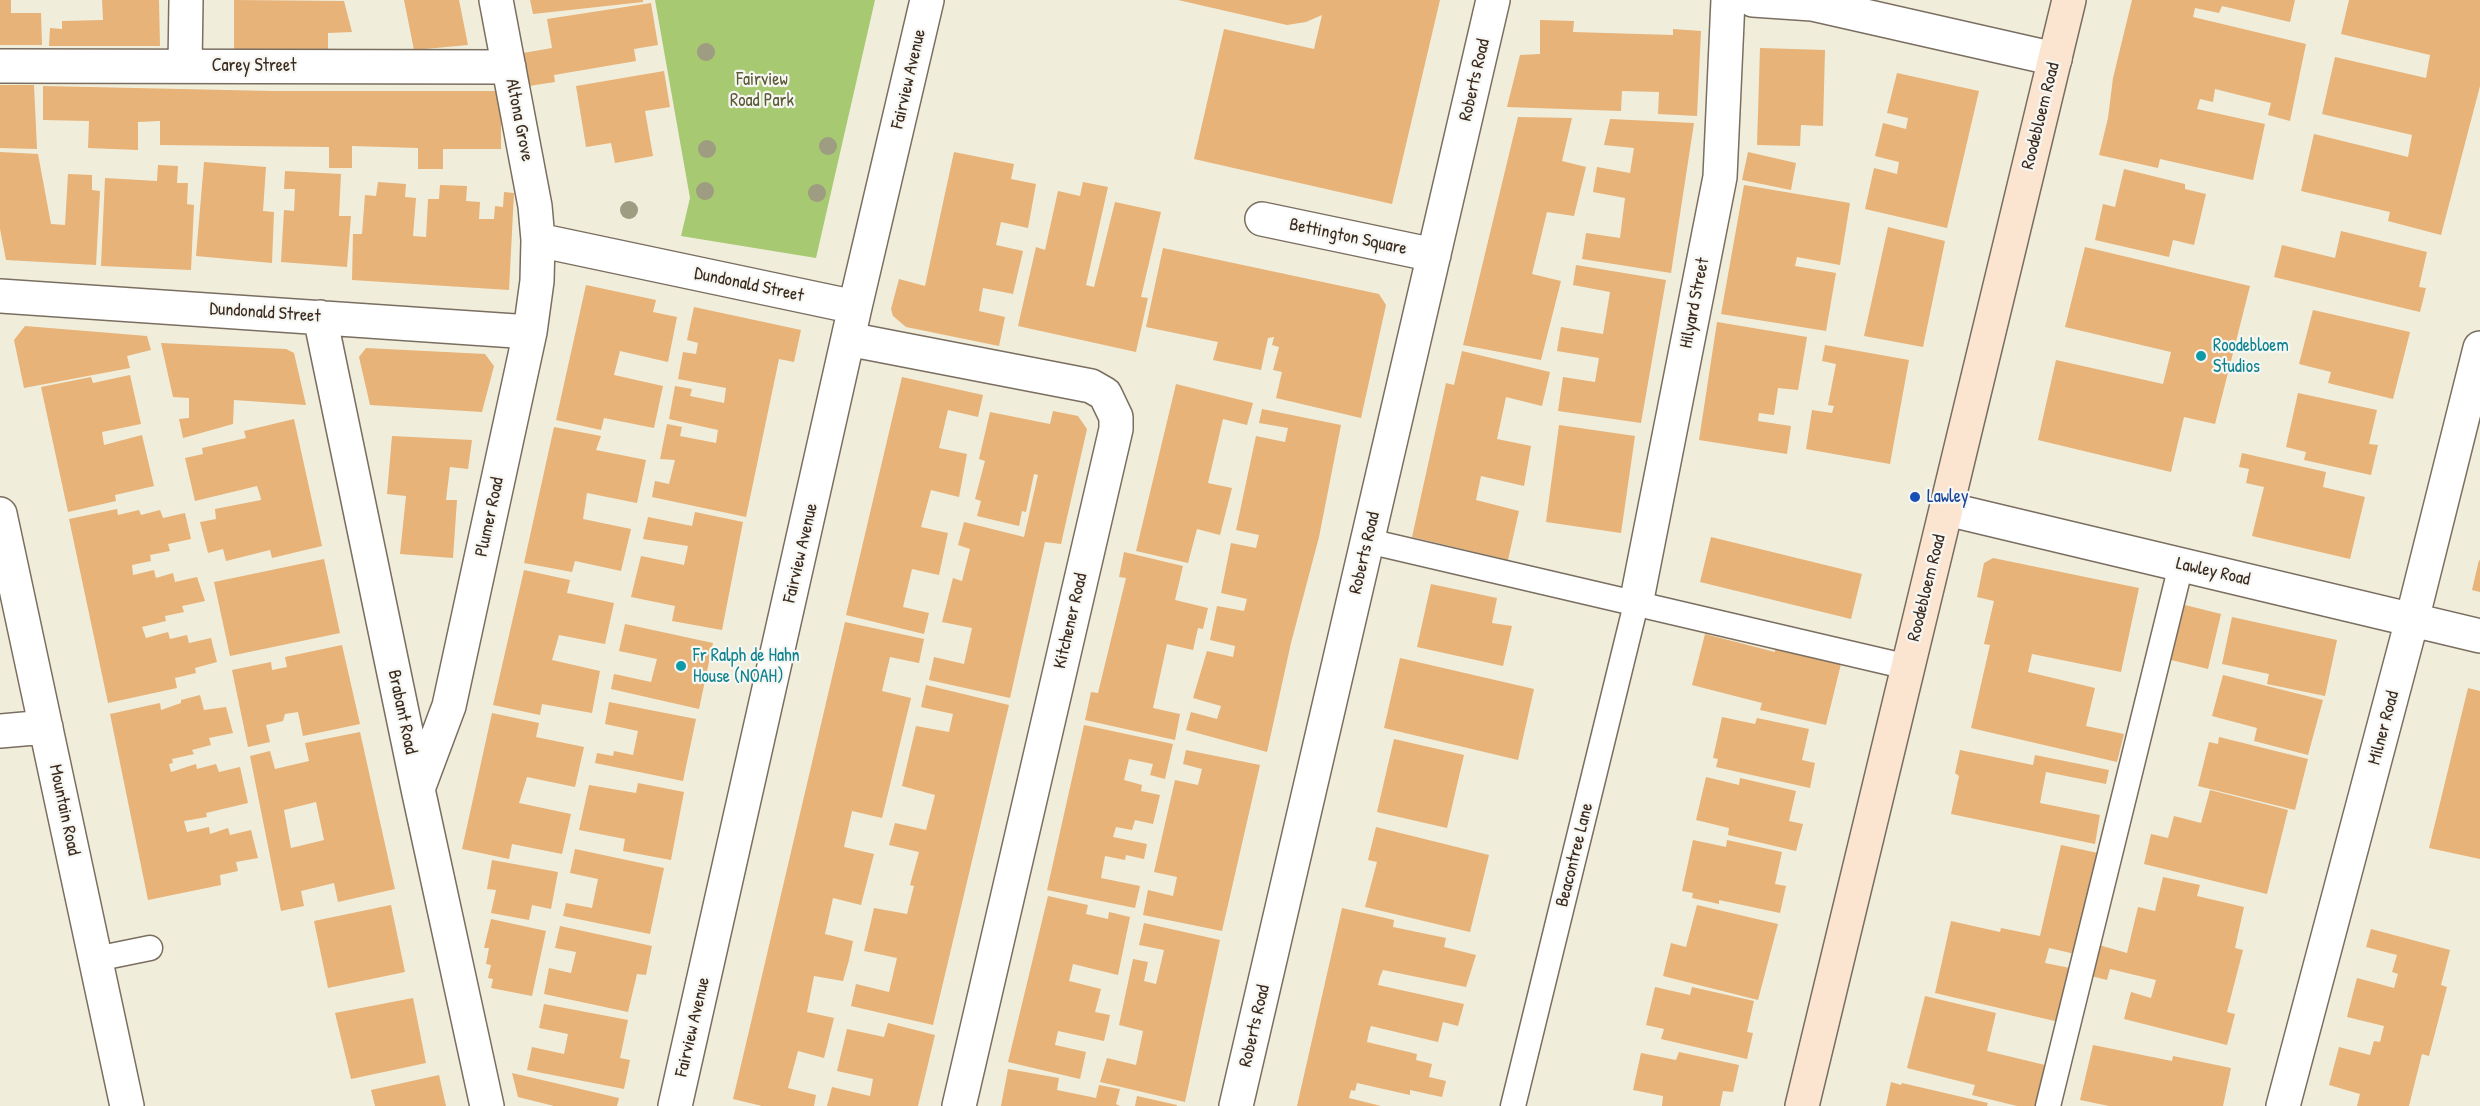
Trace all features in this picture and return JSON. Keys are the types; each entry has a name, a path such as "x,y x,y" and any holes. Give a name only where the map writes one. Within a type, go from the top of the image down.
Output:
{"street":[{"path":"185,66 186,0"},
{"name":"Altona Grove","path":"496,0 535,206 538,240"},
{"name":"Fairview Avenue","path":"675,1106 855,307 927,0"},
{"name":"Roberts Road","path":"1236,1106 1493,0"},
{"name":"Hilyard Street","path":"1636,604 1720,177 1728,0"},
{"path":"1753,0 1812,4 2055,59"},
{"name":"Roodebloem Road","path":"1802,1106 2069,0"},
{"name":"Carey Street","path":"0,66 509,67"},
{"name":"Bettington Square","path":"1262,219 1434,255"},
{"name":"Dundonald Street","path":"538,240 855,307"},
{"name":"Plumer Road","path":"418,789 449,706 530,332 537,281 538,240"},
{"name":"Dundonald Street","path":"0,296 530,332"},
{"name":"Brabant Road","path":"320,317 418,789 487,1106"},
{"name":"Kitchener Road","path":"848,339 1092,386 1105,394 1116,417 1116,429 959,1106"},
{"name":"Milner Road","path":"2283,1106 2412,620 2480,348"},
{"name":"Lawley Road","path":"1947,509 2480,636"},
{"name":"Mountain Road","path":"0,514 127,1106"},
{"path":"0,731 46,727"}],"lane":[{"path":"1368,541 1908,667"},
{"path":"2048,1106 2181,565"},
{"name":"Beacontree Lane","path":"1513,1106 1636,604"},
{"path":"96,959 150,948"}],"green space":[{"name":"Fairview Road Park","path":"655,0 875,0 816,258 681,236 690,198"}],"building":[{"path":"0,0 11,0 11,13 41,13 42,45 0,45"},
{"path":"102,0 159,0 160,46 49,46 50,28 62,29 62,21 103,20"},
{"path":"234,0 344,1 352,32 328,33 328,50 234,49"},
{"path":"404,0 459,0 468,45 414,50"},
{"path":"530,0 643,0 643,2 533,14"},
{"path":"1178,0 1440,0 1392,204 1194,159 1224,29 1314,49 1322,15 1306,22 1287,25"},
{"path":"2132,0 2295,0 2290,22 2222,6 2219,13 2195,8 2193,17 2306,44 2290,121 2268,115 2271,103 2215,89 2213,102 2200,99 2197,109 2265,124 2253,180 2160,159 2158,168 2099,155 2108,118 2113,78"},
{"path":"2349,0 2480,0 2480,86 2441,235 2388,221 2390,212 2301,191 2314,134 2408,157 2412,135 2322,114 2335,57 2426,78 2430,55 2341,34"},
{"path":"651,3 658,45 634,49 636,61 554,75 555,82 529,86 523,53 552,48 547,19"},
{"path":"1540,20 1574,21 1573,32 1673,35 1673,29 1701,31 1697,116 1658,114 1659,92 1622,91 1621,111 1507,107 1520,55 1540,54"},
{"path":"1760,48 1825,50 1823,126 1801,125 1800,146 1757,145"},
{"path":"664,71 670,107 645,111 653,156 615,163 611,143 586,147 576,86"},
{"path":"1897,73 1979,91 1947,228 1865,209 1874,168 1897,174 1899,162 1875,156 1883,123 1906,129 1908,118 1887,113"},
{"path":"0,85 34,85 37,149 0,148"},
{"path":"43,86 273,91 501,91 501,149 443,149 443,169 418,169 418,148 352,146 352,168 329,168 329,147 160,145 160,121 138,122 138,150 88,148 89,121 43,120"},
{"path":"1518,117 1572,118 1562,161 1586,167 1574,216 1547,212 1532,274 1561,281 1541,360 1463,345"},
{"path":"1610,119 1694,123 1671,273 1582,259 1586,233 1620,238 1625,198 1593,192 1597,167 1630,173 1634,148 1604,145"},
{"path":"0,152 38,154 51,224 65,225 68,174 92,175 92,190 100,191 96,265 6,260 0,229"},
{"path":"954,152 1014,164 1011,179 1036,184 1028,228 1001,222 996,245 1023,251 1013,294 983,288 979,311 1005,317 999,346 906,327 893,316 891,309 899,279 925,286"},
{"path":"1748,152 1796,163 1791,190 1742,180"},
{"path":"204,162 266,167 263,211 274,212 272,263 196,256"},
{"path":"158,165 178,166 177,183 188,183 187,204 194,205 191,270 101,266 105,178 157,181"},
{"path":"2124,169 2185,184 2185,189 2206,194 2194,245 2173,240 2169,257 2095,240 2103,204 2115,207"},
{"path":"285,171 341,174 339,216 351,216 347,267 281,262 284,210 294,211 295,189 284,189"},
{"path":"378,182 406,184 405,197 416,198 413,236 426,237 428,199 439,199 440,185 467,186 466,201 480,202 479,219 494,219 495,206 503,207 504,192 514,193 509,290 352,280 353,234 362,234 365,195 376,196"},
{"path":"1083,182 1108,187 1086,285 1094,287 1115,202 1161,212 1141,297 1148,298 1136,352 1018,326 1036,247 1045,250 1058,191 1080,196"},
{"path":"1744,185 1850,203 1840,265 1797,257 1795,266 1836,273 1826,331 1721,314"},
{"path":"1888,227 1945,241 1923,347 1864,336"},
{"path":"2341,231 2427,252 2419,287 2426,288 2420,312 2274,277 2282,245 2335,258"},
{"name":"Roodebloem Studios","path":"2085,247 2250,286 2215,424 2184,417 2171,472 2038,440 2056,360 2163,384 2171,352 2065,327"},
{"path":"1163,248 1379,294 1386,305 1361,418 1276,398 1282,372 1273,370 1279,347 1272,345 1274,337 1268,338 1261,370 1213,360 1218,342 1146,327"},
{"path":"1576,265 1666,280 1641,423 1558,411 1563,377 1595,382 1599,358 1557,351 1561,327 1603,334 1610,292 1573,285"},
{"path":"586,285 656,300 653,312 677,317 668,362 620,351 614,375 663,386 654,428 604,418 601,430 556,420"},
{"path":"694,307 801,330 794,362 779,359 746,517 652,497 655,481 669,484 675,460 660,459 667,424 682,427 680,436 716,443 718,430 669,419 675,386 692,389 690,396 724,403 726,388 678,379 683,352 696,354 698,343 687,340"},
{"path":"2313,310 2410,332 2393,399 2328,383 2331,372 2299,364"},
{"path":"1717,322 1807,337 1798,390 1778,388 1774,415 1759,413 1758,421 1791,426 1787,454 1699,440"},
{"path":"25,326 147,336 151,350 127,356 130,368 24,388 14,340"},
{"path":"161,343 286,349 294,353 306,405 234,400 233,424 183,438 179,419 189,418 189,398 173,397"},
{"path":"1825,345 1909,360 1890,464 1806,449 1812,410 1832,413 1834,406 1828,405 1836,364 1822,361"},
{"path":"366,348 485,354 494,366 482,412 370,405 359,357"},
{"path":"1462,351 1550,372 1542,406 1506,397 1497,439 1531,446 1524,486 1481,476 1476,500 1519,511 1508,560 1412,537 1446,383 1454,385"},
{"path":"130,375 141,424 102,432 104,445 142,435 154,486 115,495 116,501 68,512 41,387 91,377 93,383"},
{"path":"902,377 983,395 978,417 948,410 939,448 967,454 959,497 931,490 921,527 948,533 939,575 912,569 903,607 929,613 924,634 846,615"},
{"path":"1176,384 1253,403 1247,425 1223,419 1208,483 1232,488 1220,535 1197,529 1188,563 1136,551"},
{"path":"2298,393 2377,410 2369,444 2378,445 2371,475 2304,460 2306,452 2286,447"},
{"path":"1262,409 1341,425 1319,537 1291,643 1267,752 1186,730 1191,712 1217,719 1221,706 1193,698 1207,651 1233,657 1235,646 1210,640 1217,606 1244,611 1247,599 1221,593 1231,543 1256,548 1259,535 1236,530 1256,436 1285,442 1288,428 1259,423"},
{"path":"1053,411 1078,416 1087,429 1061,544 1045,542 1010,698 929,680 934,657 964,664 972,628 942,622 953,578 962,581 970,549 958,545 964,522 1024,537 1038,475 1034,474 1026,512 1022,511 1019,526 977,516 981,501 975,499 985,461 979,459 990,412 1050,424"},
{"path":"294,419 322,546 272,558 270,550 226,561 223,549 208,553 200,522 216,519 215,509 261,500 260,495 257,486 195,501 185,458 203,454 202,448 246,438 244,431"},
{"path":"1559,425 1635,436 1621,533 1546,522"},
{"path":"554,427 601,436 596,450 646,460 637,503 587,493 583,519 631,529 621,571 575,561 572,572 524,563"},
{"path":"392,436 472,440 468,469 450,467 446,500 457,500 453,558 400,554 406,496 387,494"},
{"path":"2242,453 2326,472 2323,487 2365,497 2350,559 2252,536 2264,487 2246,483 2249,469 2239,467"},
{"path":"117,509 118,515 139,510 141,515 160,510 163,518 185,513 191,539 168,544 170,551 150,555 151,561 132,565 133,575 154,570 156,578 173,573 175,582 197,577 205,601 182,606 184,612 165,616 166,621 142,627 146,638 168,632 170,639 187,635 189,643 211,638 217,662 195,668 196,673 175,678 177,688 108,703 69,519"},
{"path":"695,512 743,522 722,630 672,621 675,606 631,597 641,556 684,565 688,546 643,539 648,517 692,526"},
{"path":"1711,537 1862,574 1851,619 1700,582"},
{"path":"1124,552 1183,566 1175,600 1208,608 1203,629 1198,628 1193,650 1167,644 1153,708 1180,714 1175,740 1085,720 1091,692 1098,693 1126,578 1119,577"},
{"path":"1993,558 2139,588 2121,672 2032,654 2028,672 2095,688 2086,726 2124,734 2117,762 1971,728 1990,645 1984,644 1994,601 1977,597 1984,563"},
{"path":"324,559 340,633 230,656 214,582"},
{"path":"2480,561 2480,592 2472,590"},
{"path":"524,570 570,580 567,593 614,603 605,644 559,635 552,660 600,671 592,713 542,704 540,715 493,705"},
{"path":"1431,584 1497,598 1492,623 1512,626 1503,666 1417,647"},
{"path":"2181,604 2221,614 2208,669 2167,659"},
{"path":"2232,617 2337,640 2325,696 2267,684 2269,674 2222,664"},
{"path":"845,622 924,639 919,663 890,657 882,691 911,698 882,818 852,811 844,847 874,854 861,905 833,898 825,934 853,941 843,981 814,976 807,1012 834,1018 824,1058 798,1051 788,1088 816,1095 814,1106 762,1106 733,1099"},
{"name":"Fr Ralph de Hahn House (NOAH)","path":"625,624 713,643 699,709 611,689 614,674 651,682 657,659 619,651"},
{"path":"1705,634 1775,652 1775,649 1841,664 1826,725 1760,710 1762,703 1692,685"},
{"path":"342,645 360,724 303,736 298,712 285,714 283,721 266,725 270,742 248,747 232,670 271,662 272,670 287,667 285,657"},
{"path":"1400,658 1534,689 1518,760 1384,728"},
{"path":"2223,675 2323,700 2308,755 2254,741 2257,728 2212,716"},
{"path":"926,685 1009,705 933,1025 851,1006 856,984 889,992 897,958 864,951 874,908 907,914 914,886 910,885 919,852 889,845 895,823 926,830 935,795 902,786 916,726 949,732 953,714 921,707"},
{"path":"2468,688 2480,691 2480,859 2429,848"},
{"path":"200,695 204,710 226,707 233,733 209,738 211,745 192,750 194,754 172,759 173,763 169,764 171,772 196,764 197,769 216,764 219,772 240,767 248,803 206,813 207,817 184,821 187,832 209,827 210,834 228,828 230,835 251,830 258,858 236,862 238,871 220,875 221,885 148,900 110,714 160,703 161,710 181,703 181,700"},
{"path":"609,702 696,719 683,781 595,763 597,753 613,756 614,751 633,755 638,731 605,724"},
{"path":"492,713 539,723 536,737 584,747 575,787 527,777 519,803 571,814 562,854 512,844 509,859 462,849"},
{"path":"1722,717 1755,724 1757,718 1809,729 1802,760 1815,763 1810,788 1716,767 1718,759 1713,758"},
{"path":"1084,725 1173,744 1165,779 1150,775 1153,764 1129,759 1124,780 1142,785 1141,791 1160,795 1153,824 1135,820 1132,830 1116,827 1113,837 1147,844 1144,859 1126,855 1125,860 1105,856 1101,878 1140,886 1135,908 1047,890"},
{"path":"360,732 395,889 338,902 334,883 301,891 304,906 281,911 250,756 270,751 275,769 309,761 305,743","holes":["316,802 324,840 291,848 284,810"]},
{"path":"2219,737 2308,759 2295,810 2198,786 2209,742 2218,744"},
{"path":"1394,739 1464,755 1447,828 1377,812"},
{"path":"1186,750 1260,765 1222,931 1143,915 1148,890 1173,896 1177,877 1154,872 1175,780 1198,785 1202,769 1183,764"},
{"path":"1960,750 2033,765 2035,755 2109,770 2106,784 2046,772 2040,803 2100,815 2095,844 1951,814 1959,776 1955,773"},
{"path":"1706,777 1739,785 1740,778 1796,791 1789,821 1803,824 1796,851 1728,835 1729,828 1696,820"},
{"path":"638,783 684,792 671,860 623,851 625,839 579,830 589,785 636,793"},
{"path":"2210,790 2288,810 2267,894 2144,864 2151,834 2168,838 2174,816 2201,823"},
{"path":"1376,827 1489,855 1470,932 1365,907 1377,862 1368,860"},
{"path":"1693,840 1726,847 1727,840 1782,852 1775,884 1786,886 1780,913 1719,900 1719,904 1692,898 1693,893 1682,891"},
{"path":"2061,845 2098,853 2075,954 2049,948 2045,963 2070,968 2059,1022 1935,993 1951,921 2000,932 2001,928 2040,936"},
{"path":"575,849 664,868 650,934 563,916 566,903 592,908 598,879 570,873"},
{"path":"492,860 558,872 551,909 532,905 529,920 491,913 496,890 487,889"},
{"path":"2163,877 2200,885 2197,896 2244,907 2235,948 2243,950 2227,1012 2235,1014 2227,1045 2124,1019 2131,992 2151,998 2156,980 2110,969 2107,980 2091,976 2099,945 2127,953 2138,907 2155,911"},
{"path":"1048,896 1088,905 1086,914 1108,919 1109,912 1130,917 1118,975 1073,964 1069,981 1101,989 1095,1012 1110,1015 1104,1041 1058,1031 1055,1045 1086,1052 1080,1079 1008,1062"},
{"path":"391,905 405,972 328,988 314,921"},
{"path":"1697,905 1778,924 1758,1000 1663,976 1671,943 1686,947"},
{"path":"1342,908 1394,920 1393,927 1446,938 1444,947 1476,955 1466,987 1383,970 1378,985 1464,1004 1458,1026 1443,1022 1438,1042 1371,1026 1369,1032 1367,1042 1417,1054 1416,1060 1432,1064 1429,1077 1446,1081 1442,1097 1410,1090 1410,1095 1357,1083 1355,1091 1351,1090 1349,1098 1381,1106 1297,1106"},
{"path":"491,919 546,931 532,996 491,988 493,979 488,978 491,965 486,964 489,948 484,948"},
{"path":"1144,923 1220,940 1185,1102 1100,1082 1107,1058 1136,1065 1143,1031 1119,1025 1133,959 1148,962 1144,981 1156,984 1164,950 1139,945"},
{"path":"560,926 652,946 646,975 637,974 628,1012 544,994 549,968 571,973 576,952 555,948"},
{"path":"2371,929 2450,950 2441,985 2447,987 2429,1056 2422,1054 2409,1106 2357,1106 2360,1094 2329,1085 2339,1047 2370,1055 2374,1041 2380,1042 2384,1026 2347,1017 2357,978 2394,988 2398,974 2392,972 2397,955 2366,947"},
{"path":"1655,987 1690,995 1692,987 1754,1001 1747,1032 1753,1033 1747,1059 1661,1039 1664,1029 1646,1025"},
{"path":"1925,996 1996,1013 1987,1051 2045,1065 2035,1106 2017,1106 1972,1095 1975,1085 1907,1068"},
{"path":"413,998 426,1063 351,1079 335,1013"},
{"path":"544,1004 628,1020 620,1058 630,1060 624,1089 527,1070 532,1047 564,1054 568,1034 539,1028"},
{"path":"888,1023 935,1035 918,1106 827,1106 832,1087 870,1096 873,1079 837,1071 847,1029 884,1037"},
{"path":"2093,1045 2172,1061 2173,1056 2231,1068 2223,1106 2109,1106 2080,1100"},
{"path":"1679,1052 1739,1065 1733,1092 1723,1091 1720,1106 1662,1106 1663,1096 1633,1090 1641,1053 1676,1060"},
{"path":"1008,1069 1059,1078 1057,1090 1096,1098 1099,1085 1120,1089 1116,1104 1120,1106 1001,1106"},
{"path":"512,1073 619,1098 617,1106 554,1106 518,1097"},
{"path":"439,1075 446,1106 375,1106 371,1090"},
{"path":"1891,1082 1988,1103 1987,1106 1886,1106"},
{"path":"1137,1096 1177,1105 1177,1106 1135,1106"}],"place":[{"name":"Roodebloem Studios","path":"2201,356"},
{"name":"Lawley","path":"1915,497"},
{"name":"Fr Ralph de Hahn House (NOAH)","path":"681,666"}]}
